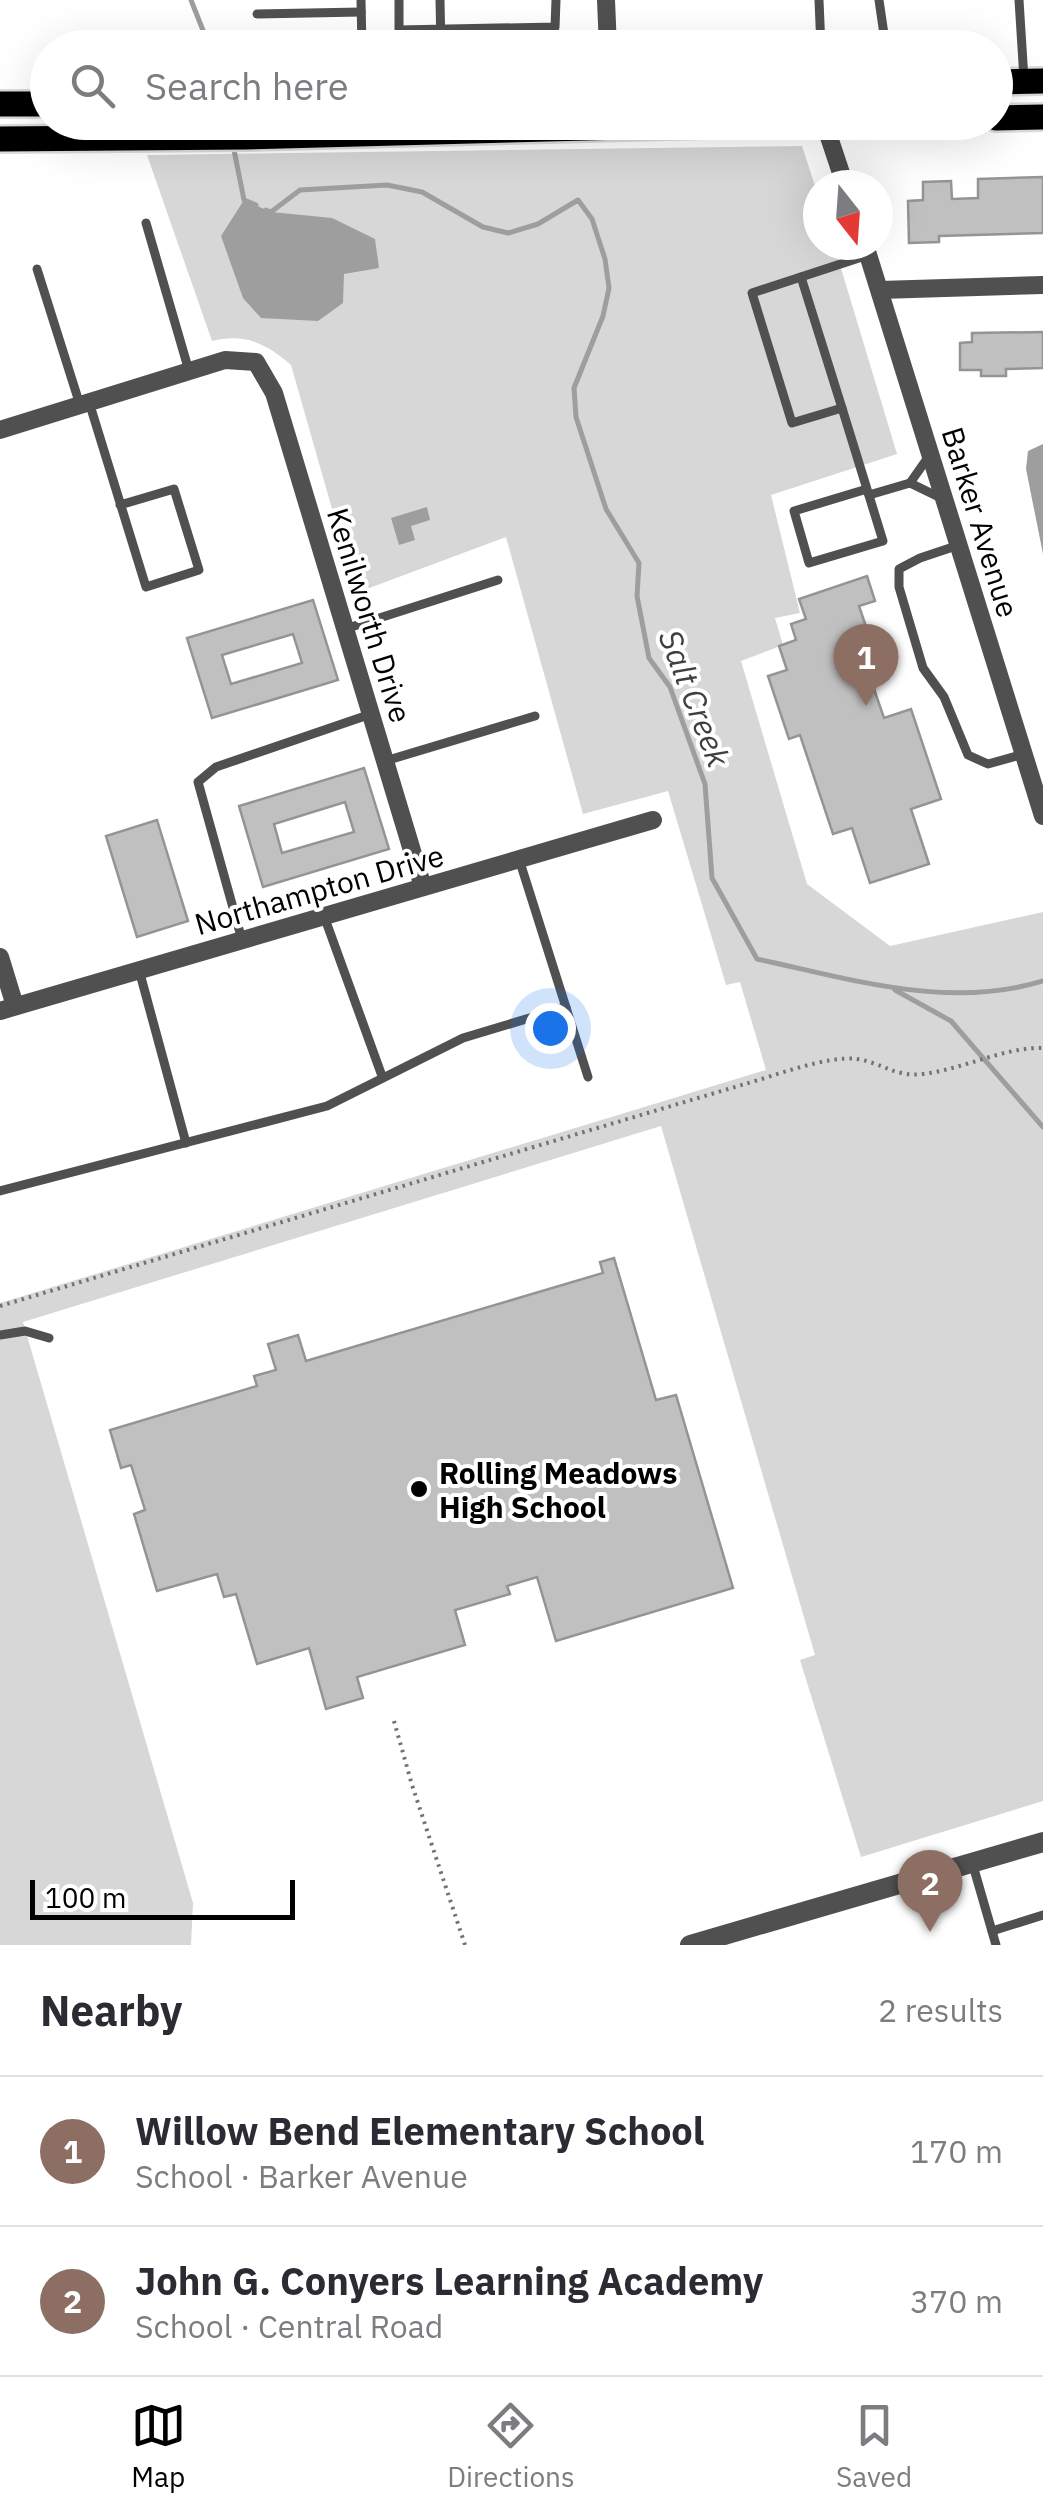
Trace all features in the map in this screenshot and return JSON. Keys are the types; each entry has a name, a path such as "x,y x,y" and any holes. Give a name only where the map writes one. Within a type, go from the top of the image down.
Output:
{"main road":[{"path":"0,104 30,104"},
{"path":"1013,117 1043,116"},
{"path":"0,139 30,139"}],"street":[{"path":"606,0 607,30"},
{"path":"827,140 839,170"},
{"name":"Barker Avenue","path":"870,260 1043,816"},
{"path":"880,290 1043,284"},
{"name":"Kenilworth Drive","path":"189,371 225,360 256,362 274,393 423,887"},
{"path":"0,430 189,371"},
{"name":"Northampton Drive","path":"8,1008 653,820"},
{"path":"0,957 8,1008"},
{"path":"690,1945 1043,1842"}],"lane":[{"path":"361,0 362,30"},
{"path":"399,0 399,30 556,27 556,0"},
{"path":"440,0 440,29"},
{"path":"819,0 820,30"},
{"path":"879,0 883,30"},
{"path":"1019,0 1033,81"},
{"path":"258,14 361,12"},
{"path":"146,223 189,371"},
{"path":"842,408 792,423 752,294 843,260"},
{"path":"36,269 146,587 199,570 174,490 120,506"},
{"path":"801,277 842,408 868,492 883,541 809,563 794,511 868,492 910,483 945,501"},
{"path":"910,483 931,454"},
{"path":"959,545 900,569 899,587 908,623 923,668 944,698 968,755 988,764 1024,754"},
{"path":"345,629 498,580"},
{"path":"242,940 198,782 216,767 371,714"},
{"path":"385,762 536,716"},
{"path":"519,859 588,1077"},
{"path":"324,916 382,1076"},
{"path":"139,970 186,1143"},
{"path":"0,1191 327,1106 464,1038 566,1007"},
{"path":"0,1335 25,1330 49,1338"},
{"path":"972,1862 996,1945"},
{"path":"992,1931 1043,1915"}],"path":[{"path":"0,1306 745,1084 831,1062 856,1059 899,1075 970,1066 1010,1052 1042,1047"},
{"path":"394,1721 465,1945"}],"shaded area":[{"path":"802,146 810,170 803,170 803,260 839,260 897,454 771,495 800,613 775,618 783,645 741,661 807,884 890,946 1043,912 1043,1801 861,1857 800,1660 815,1655 661,1126 23,1322 193,1903 191,1945 0,1945 0,1303 766,1070 740,982 726,985 668,791 583,814 506,537 356,593 291,365 254,342 234,338 212,341 147,155"},
{"path":"244,200 271,212 332,218 375,239 379,268 344,274 343,303 318,321 261,318 243,298 221,236"},
{"path":"1043,444 1043,554 1026,469 1028,451"},
{"path":"427,507 430,520 411,526 415,540 399,545 391,518"}],"building":[{"path":"1043,177 1043,233 939,236 939,242 909,243 908,201 923,200 923,182 951,181 952,199 978,198 978,179"},
{"path":"1043,332 1043,368 1006,369 1006,376 981,376 981,370 960,370 960,343 972,342 972,333"},
{"path":"867,576 875,601 859,606 879,665 867,669 884,718 911,709 941,799 911,809 929,864 870,883 852,828 833,834 800,735 789,739 768,676 787,670 779,646 796,640 791,624 806,619 799,599"},
{"path":"313,600 338,680 212,718 187,638","holes":["293,634 302,663 231,684 222,655"]},
{"path":"364,768 389,849 263,887 239,806","holes":["345,802 354,832 282,853 274,824"]},
{"path":"157,820 188,921 137,937 106,836"},
{"path":"614,1258 656,1400 676,1395 733,1588 556,1641 537,1577 507,1586 510,1594 455,1610 465,1645 357,1677 363,1698 326,1709 309,1648 257,1664 236,1594 224,1597 217,1574 157,1591 134,1514 145,1510 131,1465 121,1468 110,1430 257,1386 254,1376 276,1370 268,1344 298,1335 306,1361 603,1273 600,1262"}],"waterway":[{"name":"Salt Creek","path":"191,0 203,30"},
{"name":"Salt Creek","path":"233,145 244,200 256,205"},
{"name":"Salt Creek","path":"266,210 271,212 300,190 387,185 422,192 483,227 508,233 538,224 578,200 592,219 605,259 609,288 603,316 574,388 576,417 606,509 639,563 637,596 649,658 670,687 705,784 712,878 757,959 864,982 936,992 971,993 1043,981"},
{"path":"895,990 951,1021 1043,1127"}],"place":[{"name":"Willow Bend Elementary School","path":"866,706"},
{"name":"Rolling Meadows High School","path":"419,1489"},
{"name":"John G. Conyers Learning Academy","path":"930,1932"}]}
